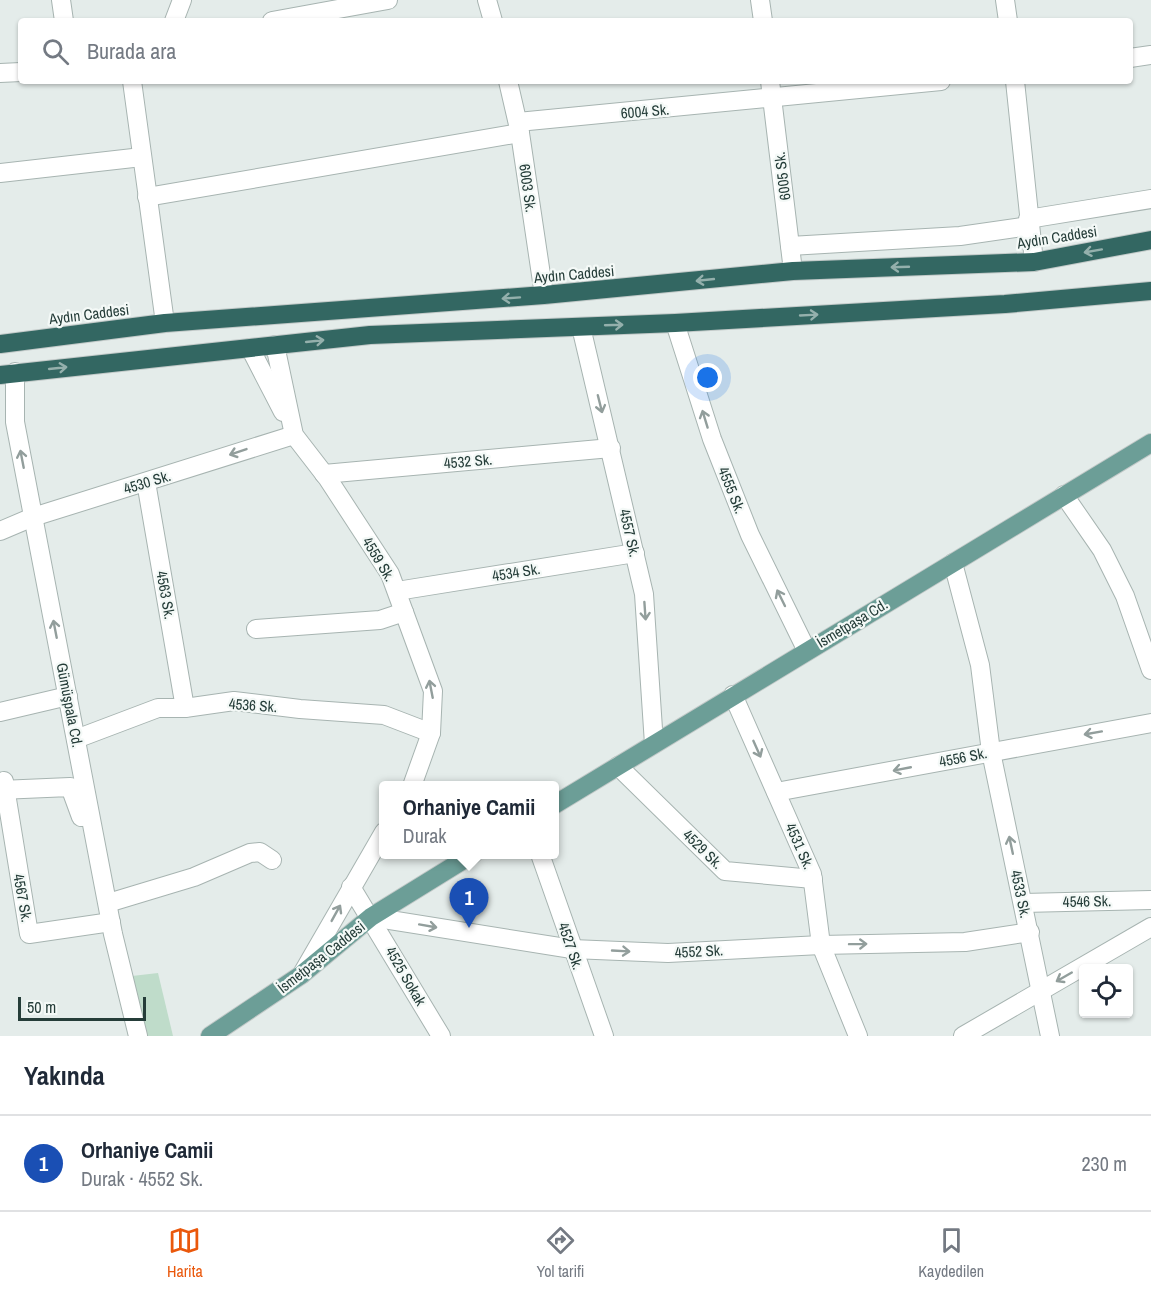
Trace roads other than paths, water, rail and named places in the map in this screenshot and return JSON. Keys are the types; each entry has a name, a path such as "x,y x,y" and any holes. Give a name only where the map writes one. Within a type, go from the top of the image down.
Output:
{"highway":[{"name":"Aydın Caddesi","path":"0,344 165,323 544,295 793,271 1034,262 1151,240"},
{"path":"8,374 370,335 675,323 1005,304 1151,291"}],"main road":[{"name":"İsmetpaşa Cd.","path":"559,803 1151,443"},
{"path":"370,917 466,859"},
{"name":"İsmetpaşa Caddesi","path":"210,1036 301,975 370,917"}],"street":[{"path":"61,0 64,18"},
{"path":"175,18 182,0"},
{"path":"288,18 387,0"},
{"path":"488,0 492,18"},
{"path":"760,0 763,18"},
{"path":"1005,0 1008,18"},
{"path":"1133,58 1151,55"},
{"path":"0,73 18,72"},
{"path":"132,84 165,323"},
{"name":"6003 Sk.","path":"509,84 519,128 544,295"},
{"name":"6004 Sk.","path":"147,197 519,128 771,90 884,84"},
{"path":"1015,84 1028,223 1034,262"},
{"name":"6005 Sk.","path":"771,90 793,271"},
{"path":"0,173 142,157"},
{"path":"790,246 960,236 1151,199"},
{"name":"4555 Sk.","path":"675,323 712,439 750,535 807,651"},
{"name":"4557 Sk.","path":"581,327 644,594 654,744"},
{"name":"4559 Sk.","path":"275,345 294,435 324,474 390,574 433,691 431,733 414,781"},
{"path":"250,348 294,435"},
{"name":"Gümüşpala Cd.","path":"8,374 15,422 108,903 107,923 138,1036"},
{"name":"4530 Sk.","path":"0,531 33,517 294,435"},
{"name":"4532 Sk.","path":"324,474 611,448"},
{"name":"4563 Sk.","path":"146,482 185,708"},
{"path":"1064,495 1107,559 1125,596 1151,670"},
{"name":"4534 Sk.","path":"397,591 635,554"},
{"name":"4533 Sk.","path":"953,563 980,665 991,752 1050,1036"},
{"path":"256,629 380,620 404,612"},
{"name":"4531 Sk.","path":"733,695 813,879 821,945 858,1036"},
{"path":"0,712 68,696"},
{"name":"4536 Sk.","path":"76,739 158,708 185,708 234,701 300,710 384,715 431,733"},
{"name":"4556 Sk.","path":"776,792 1151,723"},
{"name":"4529 Sk.","path":"618,766 725,871 813,879"},
{"path":"2,786 84,777"},
{"path":"2,786 70,787 79,808 107,923 127,1036"},
{"name":"4567 Sk.","path":"2,786 29,934 107,923"},
{"path":"301,975 379,840"},
{"path":"108,903 194,877 250,854 260,852 272,860"},
{"name":"4527 Sk.","path":"541,859 604,1036"},
{"path":"351,887 370,917"},
{"name":"4546 Sk.","path":"1023,903 1151,900"},
{"name":"4552 Sk.","path":"370,917 572,949 668,953 821,945 965,942 1030,932"},
{"name":"4525 Sokak","path":"370,917 441,1036"},
{"path":"963,1036 1151,927"}],"place":[{"name":"Orhaniye Camii","path":"469,928"}]}
